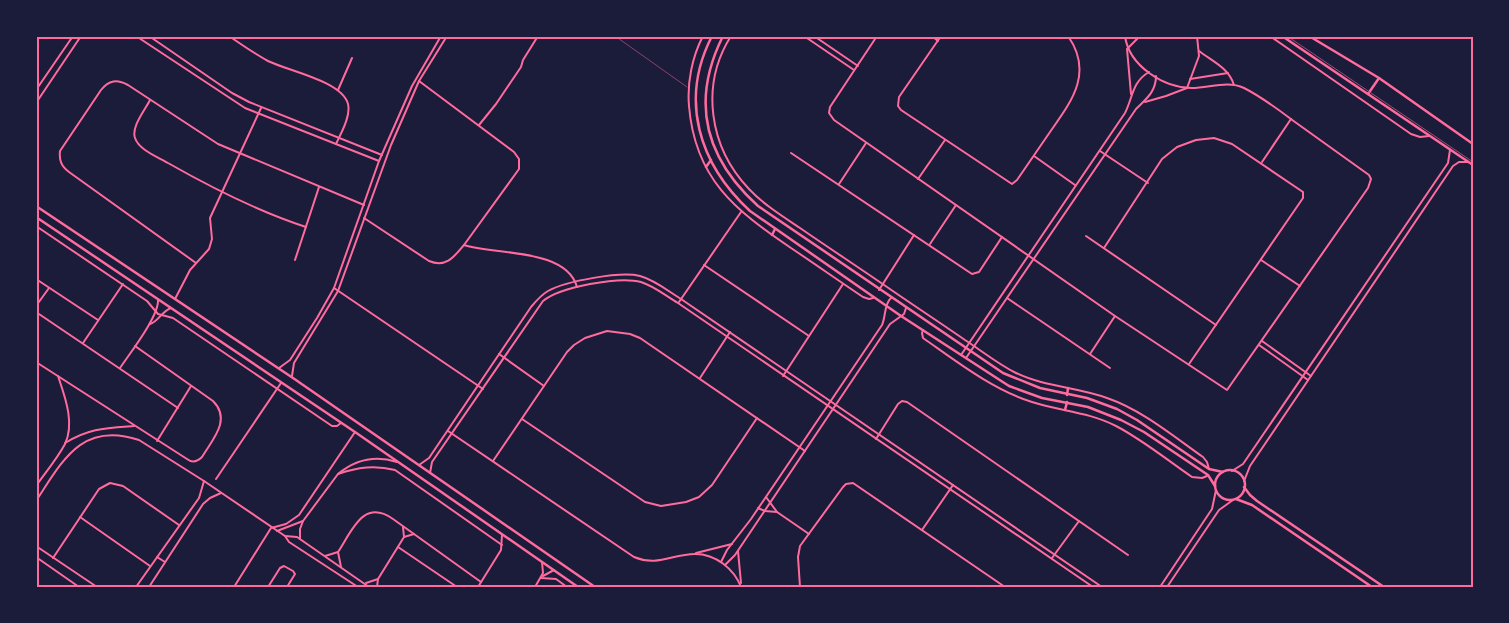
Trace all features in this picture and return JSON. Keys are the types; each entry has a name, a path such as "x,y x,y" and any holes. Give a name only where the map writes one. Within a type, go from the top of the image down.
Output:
{"street":[{"path":"36,90 73,36"},
{"path":"36,103 81,36"},
{"path":"136,36 228,98 258,114 379,161"},
{"path":"149,36 232,93 260,108 382,155"},
{"path":"229,36 268,61 323,82 338,90 344,97 348,108 336,144"},
{"path":"276,367 282,366 290,360 334,288 379,161 412,86 441,36"},
{"path":"293,378 294,363 338,291 386,158 419,81 447,36"},
{"path":"479,125 521,67 523,60 538,36"},
{"path":"703,36 697,49 689,88 692,131 706,167 724,194 741,212 866,298 875,297"},
{"path":"712,36 699,70 696,103 698,126 704,147 720,178 734,196 750,211 886,306 1009,386 1042,398 1098,410 1132,425 1208,475 1216,490 1212,509 1160,587"},
{"path":"723,36 707,75 705,114 713,145 731,176 748,197 879,290 971,352 1015,379 1040,388 1097,401 1126,413 1209,469 1224,472 1232,471 1243,464 1449,160 1450,149"},
{"path":"731,36 717,66 712,94 712,108 717,136 734,170 748,188 768,206 974,346 1017,373 1042,382 1109,399 1139,413 1203,457 1209,469"},
{"path":"804,36 854,70"},
{"path":"814,36 858,66"},
{"path":"877,36 830,107 829,113 834,120 1029,254 1115,316 1223,388 1229,389 1368,188 1371,179 1369,175 1250,91 1234,85 1187,88 1173,85 1149,72 1128,49"},
{"path":"932,36 938,40"},
{"path":"941,36 899,97 898,106 901,110 1009,183 1015,182 1067,108 1077,90 1079,80 1078,65 1075,50 1068,36"},
{"path":"1125,36 1128,49 1131,98"},
{"path":"1128,49 1140,36"},
{"path":"1187,88 1198,61 1197,36"},
{"path":"1270,36 1276,38 1412,134 1420,137 1429,136"},
{"path":"1282,36 1473,165"},
{"path":"1308,36 1378,78 1473,144"},
{"path":"1199,52 1228,73 1234,85"},
{"path":"338,90 352,58"},
{"path":"961,355 1125,113 1138,80 1149,72"},
{"path":"1190,79 1228,73"},
{"path":"966,358 1136,109 1153,91 1156,76"},
{"path":"1368,94 1378,78"},
{"path":"196,263 69,172 60,161 60,151 101,90 112,81 121,81 218,144 364,205"},
{"path":"364,218 404,246 434,263 444,263 449,261 464,245 517,173 520,164 514,152 419,81"},
{"path":"1143,102 1187,88"},
{"path":"150,100 134,130 137,142 223,193 268,214 306,227"},
{"path":"175,299 187,274 209,249 212,239 210,218 241,154 260,108"},
{"path":"1261,163 1291,119"},
{"path":"1104,248 1162,159 1169,152 1186,143 1205,138 1214,138 1232,144 1301,190 1303,198 1189,364"},
{"path":"918,178 945,140"},
{"path":"838,184 866,142"},
{"path":"1099,150 1148,183"},
{"path":"791,153 975,274 980,272 1002,237"},
{"path":"1034,156 1075,185"},
{"path":"706,167 711,160"},
{"path":"1449,160 1455,165"},
{"path":"1167,587 1219,510 1243,492 1244,480 1250,466 1455,165 1468,162"},
{"path":"1080,178 1086,182"},
{"path":"296,260 319,187"},
{"path":"929,245 956,205"},
{"path":"36,206 293,378 595,587"},
{"path":"678,303 741,212"},
{"path":"36,217 355,432 578,587"},
{"path":"36,226 149,302 156,312 172,318 332,426 337,426 341,423"},
{"path":"772,235 775,230"},
{"path":"879,290 914,235"},
{"path":"1086,236 1216,325"},
{"path":"79,246 84,243 84,239"},
{"path":"464,245 480,250 508,252 542,258 557,265 571,276 577,287"},
{"path":"91,254 96,246"},
{"path":"1261,260 1300,286"},
{"path":"704,265 809,336"},
{"path":"419,465 429,458 531,307 540,297 556,288 576,283 617,274 636,275 648,279 681,299 1102,587"},
{"path":"36,279 98,320"},
{"path":"430,473 432,462 543,301 554,294 577,287 619,280 632,280 652,286 1093,587 1095,582"},
{"path":"83,344 123,284"},
{"path":"782,376 844,284"},
{"path":"36,306 49,288"},
{"path":"334,288 483,389"},
{"path":"721,562 882,324 886,316 886,306 891,298"},
{"path":"1007,298 1110,368"},
{"path":"120,368 150,324 158,307 158,300"},
{"path":"150,324 153,324 161,314 171,308"},
{"path":"725,565 738,551 890,324 904,314 906,308"},
{"path":"36,312 178,408"},
{"path":"1090,354 1115,316"},
{"path":"923,330 923,338 1004,391 1032,402 1087,414 1129,433 1192,477 1202,478 1208,475"},
{"path":"492,461 574,345 585,338 607,331 630,334 640,338 805,451"},
{"path":"699,379 730,332"},
{"path":"1262,341 1311,376"},
{"path":"1259,345 1308,380"},
{"path":"36,362 157,441 189,461 195,462 202,457 222,421 219,408 214,401 135,346"},
{"path":"499,354 544,386"},
{"path":"290,360 294,363"},
{"path":"58,376 67,404 69,418 65,444"},
{"path":"216,479 281,383"},
{"path":"157,441 191,386"},
{"path":"1067,395 1068,388"},
{"path":"876,439 899,403 906,402 1128,555"},
{"path":"1065,410 1067,402"},
{"path":"522,419 645,502 661,506 693,500 706,492 757,418"},
{"path":"36,486 65,444 77,436 91,430 135,426"},
{"path":"448,431 634,557 653,562 732,544"},
{"path":"234,587 271,528 286,524 299,515 355,432"},
{"path":"36,501 68,454 78,446 89,439 101,436 114,434 126,436 138,440 204,481 284,536 289,542 358,587"},
{"path":"300,539 300,529 303,522 338,474 363,460 382,459 400,464"},
{"path":"338,474 360,468 395,470 502,545"},
{"path":"1232,471 1240,475 1244,480"},
{"path":"1215,486 1217,478 1224,472"},
{"path":"136,587 200,496 204,481"},
{"path":"53,558 99,489 110,483 117,484 179,525"},
{"path":"800,587 798,552 808,534 843,487 846,484 853,483 1004,587"},
{"path":"922,530 953,485"},
{"path":"1244,487 1257,501 1384,587"},
{"path":"1216,490 1224,499 1235,499 1252,505 1372,587"},
{"path":"149,587 203,504 221,493"},
{"path":"766,496 777,512 808,534"},
{"path":"758,508 777,512"},
{"path":"325,556 338,552 361,518 367,514 380,512 415,534 480,582"},
{"path":"80,517 150,567"},
{"path":"1052,558 1079,521"},
{"path":"276,531 290,528 303,522"},
{"path":"403,526 404,538"},
{"path":"377,587 378,579 404,538 415,534"},
{"path":"478,587 502,545 502,535"},
{"path":"284,536 300,539 369,587"},
{"path":"36,546 97,587"},
{"path":"398,547 457,587"},
{"path":"738,551 741,586"},
{"path":"338,552 341,567"},
{"path":"694,554 708,556 721,562 734,574 741,586"},
{"path":"36,557 79,587"},
{"path":"157,557 165,562"},
{"path":"535,587 541,578 542,562"},
{"path":"268,587 280,568 284,566 294,574 287,587"},
{"path":"541,578 554,570"},
{"path":"541,578 556,579 567,587"},
{"path":"364,583 378,579"},
{"path":"220,587 227,587"}],"lane":[{"path":"615,36 689,88"}],"railway":[{"path":"1287,36 1473,162"}]}
